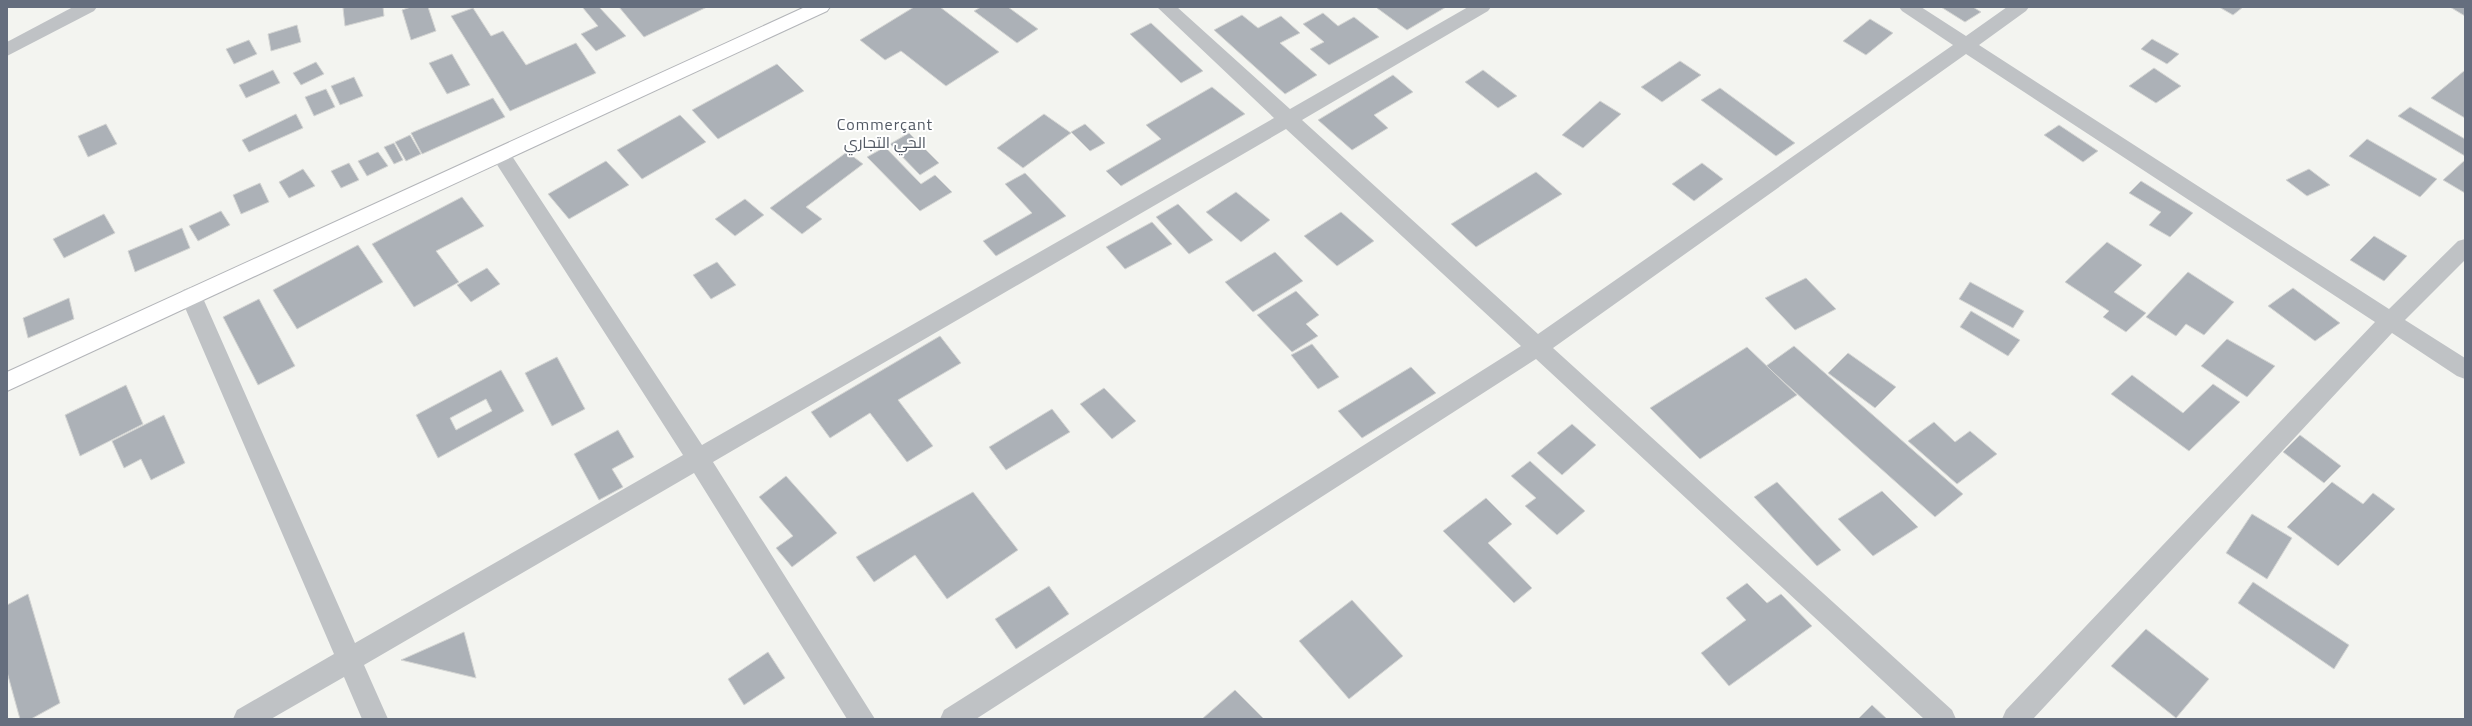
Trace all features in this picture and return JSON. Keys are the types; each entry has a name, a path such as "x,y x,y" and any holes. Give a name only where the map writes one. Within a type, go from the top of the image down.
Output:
{"main road":[{"path":"7,382 821,7"}],"street":[{"path":"7,50 88,7"},
{"path":"1166,7 1943,719"},
{"path":"246,719 697,457 1482,7"},
{"path":"1908,7 2465,370"},
{"path":"953,719 1537,347 2020,7"},
{"path":"501,155 697,457 862,719"},
{"path":"2015,719 2389,321 2465,247"},
{"path":"191,296 375,719"}],"building":[{"path":"383,7 384,16 345,26 343,8"},
{"path":"411,7 428,7 436,31 411,40 402,10"},
{"path":"599,7 626,36 596,51 581,34 598,26 583,8"},
{"path":"619,7 707,7 644,37"},
{"path":"914,7 940,7 999,52 946,86 901,51 885,60 860,40"},
{"path":"981,7 1008,7 1038,29 1017,43 974,11"},
{"path":"1378,7 1446,7 1407,30 1377,8"},
{"path":"1941,7 1973,7 1981,12 1965,22"},
{"path":"2219,7 2243,7 2233,15"},
{"path":"2450,7 2465,7 2465,16"},
{"path":"473,8 491,36 503,31 526,65 576,43 596,73 510,111 451,16"},
{"path":"1323,13 1338,26 1354,17 1379,37 1329,65 1310,49 1324,42 1303,24"},
{"path":"1242,15 1258,28 1281,16 1300,33 1280,43 1317,75 1285,94 1214,30"},
{"path":"1870,19 1893,33 1866,55 1843,41"},
{"path":"1151,23 1203,71 1181,83 1130,34"},
{"path":"297,25 301,42 271,51 268,34"},
{"path":"2152,39 2179,54 2167,64 2141,49"},
{"path":"249,40 257,54 234,64 226,49"},
{"path":"452,54 470,85 447,94 429,63"},
{"path":"1680,61 1701,75 1662,102 1641,87"},
{"path":"316,62 324,74 301,85 293,73"},
{"path":"777,64 804,91 718,139 692,110"},
{"path":"2154,68 2181,86 2156,103 2129,86"},
{"path":"273,70 280,83 246,98 239,85"},
{"path":"1483,70 1517,96 1498,108 1465,82"},
{"path":"2465,71 2465,118 2431,98"},
{"path":"1393,75 1413,92 1374,115 1388,128 1352,150 1318,120"},
{"path":"354,77 363,96 340,105 331,86"},
{"path":"1212,87 1245,114 1121,186 1106,171 1161,139 1146,125"},
{"path":"1720,88 1795,143 1776,156 1701,100"},
{"path":"326,89 335,107 314,116 305,97"},
{"path":"493,98 505,117 422,154 411,133"},
{"path":"1600,101 1621,114 1583,148 1562,135"},
{"path":"2410,107 2465,139 2465,156 2398,116"},
{"path":"296,114 303,128 249,152 242,140"},
{"path":"1044,114 1071,133 1023,168 997,148"},
{"path":"680,115 706,142 642,179 617,150"},
{"path":"106,124 117,144 88,157 78,136"},
{"path":"1085,124 1105,143 1090,151 1071,132"},
{"path":"2059,125 2098,151 2083,162 2044,135"},
{"path":"909,133 939,163 920,175 890,144"},
{"path":"410,135 421,154 406,161 395,142"},
{"path":"2367,139 2437,179 2420,197 2349,156"},
{"path":"394,143 403,160 394,164 384,147"},
{"path":"885,147 921,184 935,175 952,192 920,211 867,157"},
{"path":"378,152 388,166 367,176 358,161"},
{"path":"847,152 863,164 806,207 822,219 802,234 770,208"},
{"path":"2465,160 2465,193 2443,180"},
{"path":"606,161 629,185 569,219 548,194"},
{"path":"349,163 359,180 341,188 331,171"},
{"path":"1702,163 1723,179 1694,201 1672,184"},
{"path":"303,169 315,186 289,198 279,182"},
{"path":"2309,169 2330,185 2307,196 2286,180"},
{"path":"1536,172 1562,194 1476,247 1451,224"},
{"path":"1025,173 1066,216 996,256 983,241 1032,213 1005,184"},
{"path":"2141,181 2193,213 2170,237 2149,225 2161,212 2129,193"},
{"path":"260,183 269,202 241,214 233,195"},
{"path":"1236,192 1270,220 1241,242 1206,212"},
{"path":"462,197 484,226 436,251 459,282 414,307 372,244"},
{"path":"745,199 764,215 735,236 715,219"},
{"path":"1178,204 1213,240 1189,254 1156,217"},
{"path":"221,211 230,225 198,241 189,226"},
{"path":"1341,212 1374,241 1337,266 1304,236"},
{"path":"104,214 115,233 64,258 53,239"},
{"path":"1152,222 1172,244 1125,269 1106,247"},
{"path":"182,228 190,248 135,272 128,251"},
{"path":"2374,236 2407,256 2384,281 2350,260"},
{"path":"2107,242 2142,265 2114,292 2146,313 2126,332 2103,317 2109,311 2065,282"},
{"path":"358,245 383,282 297,329 273,290"},
{"path":"1275,252 1303,281 1253,312 1225,282"},
{"path":"717,262 736,285 711,299 693,275"},
{"path":"487,268 500,284 471,302 457,285"},
{"path":"2188,272 2234,302 2204,335 2186,324 2176,336 2146,317"},
{"path":"1806,278 1836,309 1795,330 1765,298"},
{"path":"1970,282 2024,311 2013,328 1959,299"},
{"path":"2293,288 2340,323 2315,341 2268,306"},
{"path":"1296,291 1319,315 1306,324 1318,336 1292,352 1257,315"},
{"path":"69,298 74,319 28,338 23,318"},
{"path":"259,299 295,366 258,385 223,317"},
{"path":"1971,311 2020,340 2008,356 1960,327"},
{"path":"940,336 961,363 898,400 933,446 907,462 870,413 830,438 811,412"},
{"path":"2227,339 2275,366 2247,397 2201,366"},
{"path":"1312,344 1339,377 1318,389 1291,355"},
{"path":"1794,346 1963,494 1935,517 1766,366"},
{"path":"1747,347 1797,395 1700,459 1650,408"},
{"path":"1848,353 1896,387 1875,408 1828,373"},
{"path":"557,357 585,409 552,426 525,373"},
{"path":"1411,367 1436,393 1362,438 1338,411"},
{"path":"501,370 524,411 438,458 416,415","holes":["486,399 492,411 456,430 450,418"]},
{"path":"2132,375 2183,413 2213,384 2240,402 2189,451 2111,394"},
{"path":"126,385 143,424 80,456 65,415"},
{"path":"1104,388 1136,421 1112,439 1080,404"},
{"path":"1052,409 1070,432 1006,470 989,447"},
{"path":"164,415 185,463 151,480 141,459 124,468 112,441"},
{"path":"1934,422 1955,442 1970,431 1997,454 1957,484 1908,441"},
{"path":"1572,424 1596,445 1562,475 1537,453"},
{"path":"618,430 634,457 612,469 623,487 599,500 574,454"},
{"path":"2300,435 2341,466 2324,483 2283,452"},
{"path":"1530,461 1585,511 1557,535 1525,506 1536,498 1511,476"},
{"path":"786,476 837,533 792,567 776,548 793,536 759,497"},
{"path":"1777,482 1841,550 1817,566 1754,497"},
{"path":"2332,482 2363,504 2373,493 2395,509 2338,566 2287,527"},
{"path":"1882,491 1918,527 1873,556 1838,519"},
{"path":"973,492 1018,550 947,599 915,555 874,582 856,557"},
{"path":"1486,498 1512,524 1488,543 1532,588 1514,603 1443,531"},
{"path":"2252,514 2292,538 2267,579 2226,553"},
{"path":"2253,582 2349,645 2334,669 2238,603"},
{"path":"1747,583 1767,603 1781,594 1812,626 1729,686 1701,653 1746,620 1726,598"},
{"path":"1049,586 1069,614 1016,649 995,619"},
{"path":"28,594 60,703 31,719 20,719 7,672 7,605"},
{"path":"1352,600 1403,656 1349,699 1299,641"},
{"path":"2146,629 2209,679 2176,718 2111,666"},
{"path":"464,632 476,678 401,660"},
{"path":"768,652 785,678 744,705 728,679"},
{"path":"1235,690 1264,719 1202,719"},
{"path":"1872,705 1887,719 1858,719"}],"district":[{"name":"Commerçant الحي التجاري","path":"885,133"}]}
